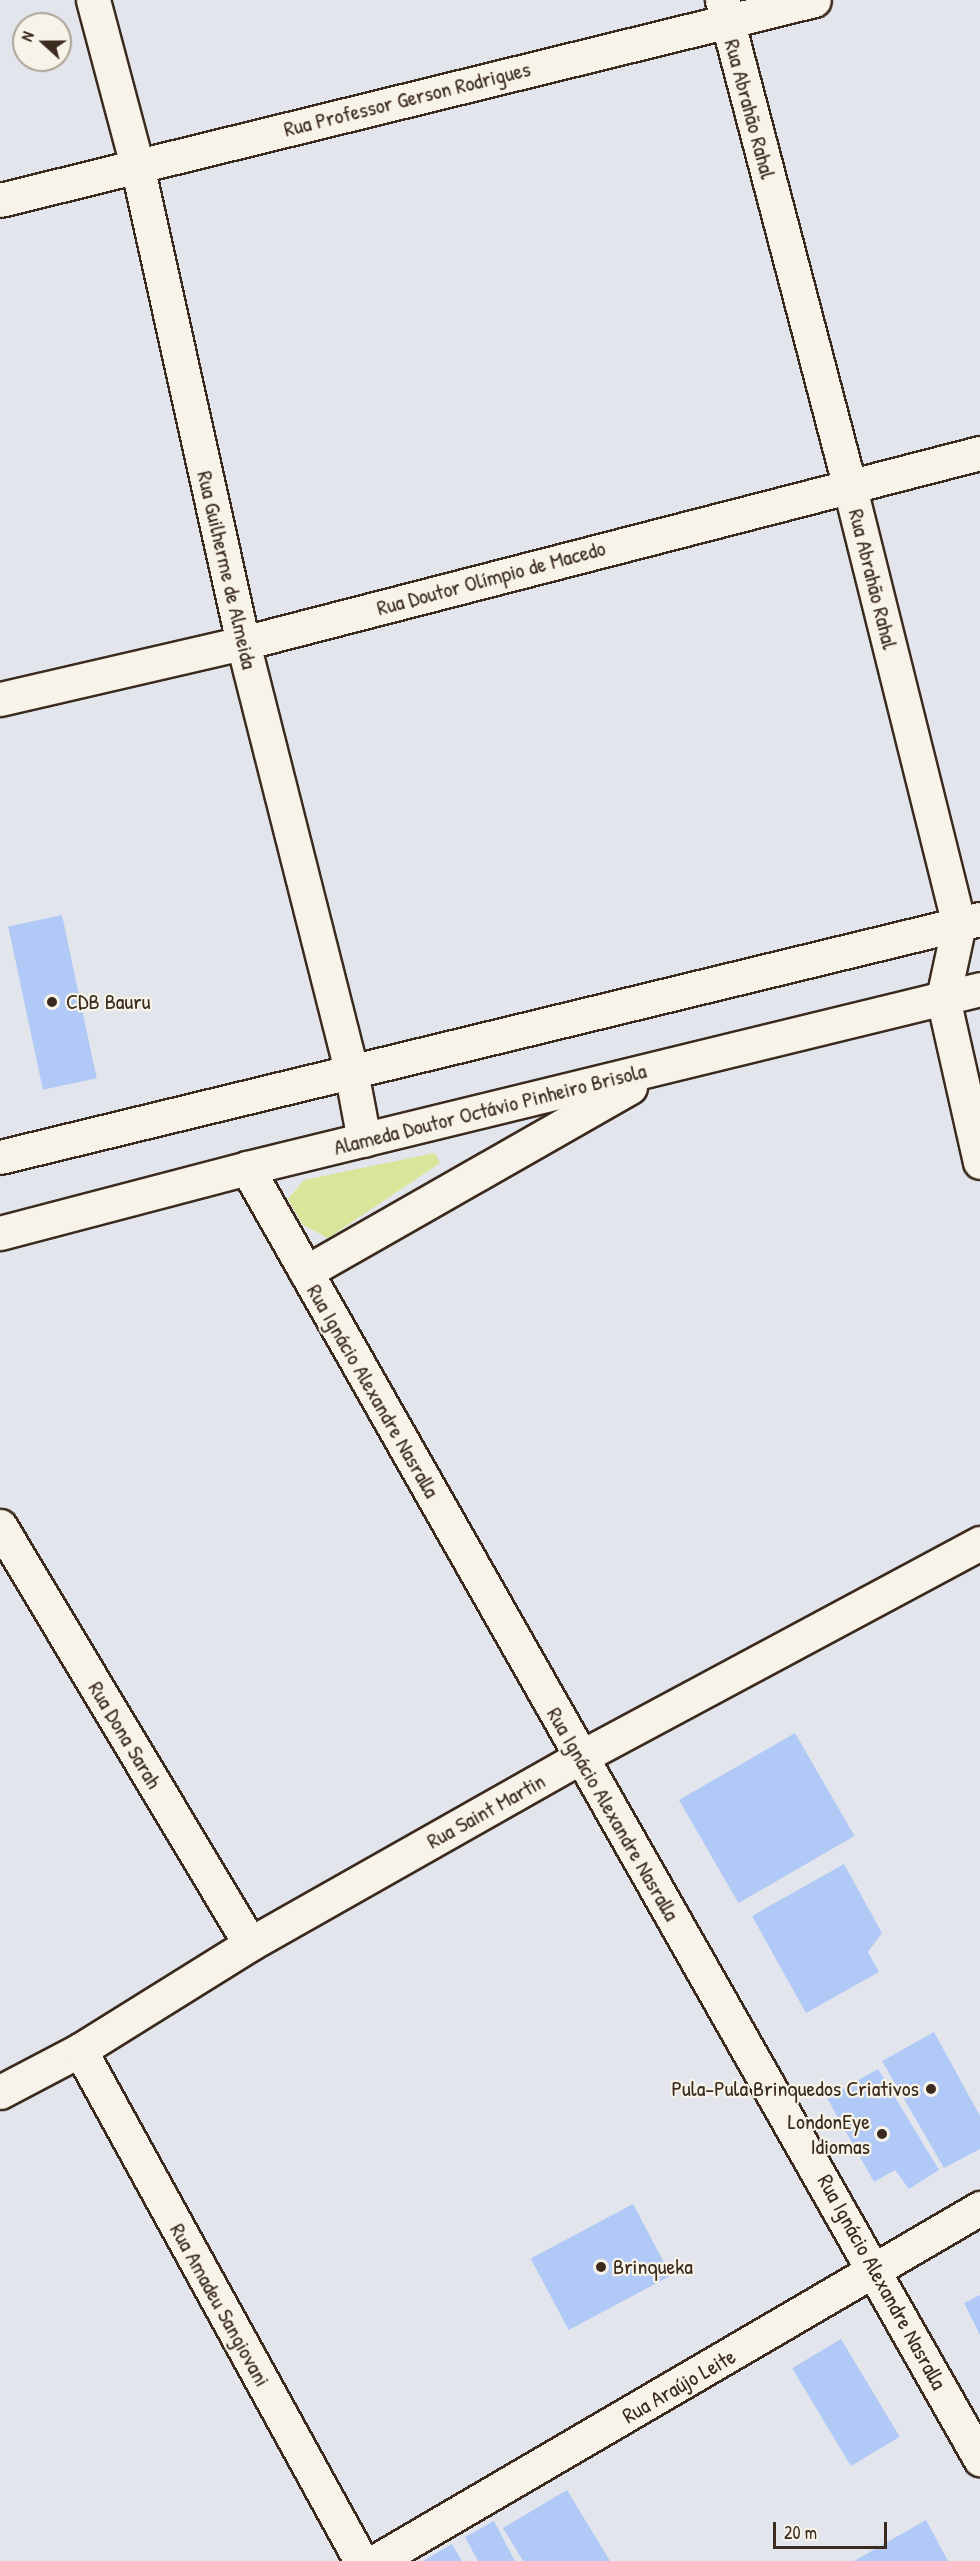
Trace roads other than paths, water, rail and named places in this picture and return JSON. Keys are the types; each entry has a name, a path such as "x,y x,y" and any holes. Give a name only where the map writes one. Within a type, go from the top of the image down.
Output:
{"street":[{"name":"Rua Guilherme de Almeida","path":"93,0 137,165 243,643 351,1071 364,1140"},
{"name":"Rua Professor Gerson Rodrigues","path":"0,200 724,11 814,0"},
{"name":"Rua Abrahão Rahal","path":"724,11 849,484 969,922 943,998 980,1162"},
{"name":"Rua Doutor Olímpio de Macedo","path":"0,699 243,643 849,484 980,453"},
{"path":"0,1158 969,922"},
{"name":"Alameda Doutor Octávio Pinheiro Brisola","path":"0,1233 247,1168 980,989"},
{"path":"306,1272 664,1067"},
{"name":"Rua Ignácio Alexandre Nasralla","path":"247,1168 580,1757 877,2271 980,2459"},
{"name":"Rua Dona Sarah","path":"0,1526 250,1944"},
{"name":"Rua Saint Martin","path":"0,2092 80,2050 250,1944 580,1757 980,1543"},
{"name":"Rua Amadeu Sangiovani","path":"80,2050 361,2561"},
{"name":"Rua Araújo Leite","path":"376,2561 877,2271 980,2208"}],"place":[{"name":"CDB Bauru","path":"52,1002"},
{"name":"Pula-Pula Brinquedos Criativos","path":"931,2089"},
{"name":"LondonEye Idiomas","path":"882,2134"},
{"name":"Brinqueka","path":"601,2267"}]}
